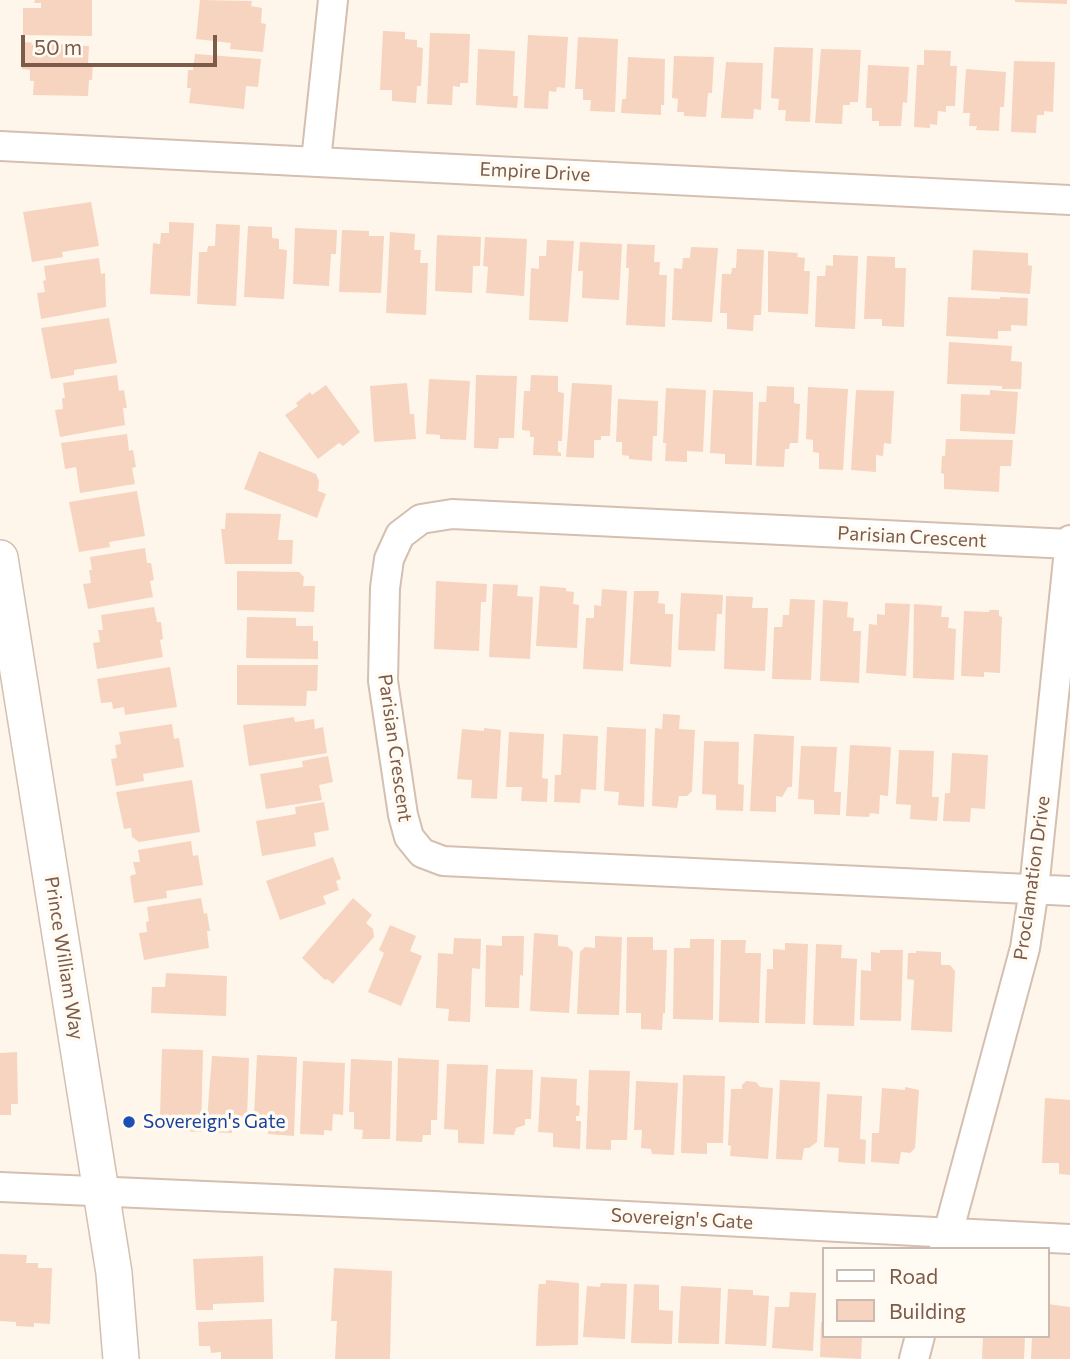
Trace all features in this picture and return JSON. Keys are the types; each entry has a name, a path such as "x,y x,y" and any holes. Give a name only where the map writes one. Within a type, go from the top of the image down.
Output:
{"street":[{"path":"316,161 333,0"},
{"name":"Empire Drive","path":"0,146 1070,200"},
{"name":"Parisian Crescent","path":"1070,542 452,514 421,519 400,535 389,559 385,588 383,681 403,814 409,837 422,853 443,861 1070,891"},
{"name":"Proclamation Drive","path":"946,1241 1025,948 1034,889 1070,542"},
{"name":"Prince William Way","path":"0,558 114,1273 121,1359"},
{"name":"Sovereign's Gate","path":"0,1187 434,1206 946,1241 1070,1239"},
{"path":"914,1359 919,1338"}],"building":[{"path":"35,0 92,0 92,36 23,35 23,8 41,8 41,3 34,3"},
{"path":"200,0 252,1 251,6 262,8 261,23 266,24 263,52 230,49 231,43 196,39"},
{"path":"1067,0 1067,4 1015,2"},
{"path":"383,31 405,32 405,39 417,40 417,47 423,48 421,86 417,86 416,103 392,101 392,90 380,90"},
{"path":"430,33 470,34 468,83 460,83 460,87 453,86 452,105 427,104"},
{"path":"528,35 568,37 565,88 557,87 556,92 549,91 548,109 524,108"},
{"path":"578,37 618,39 615,112 590,111 591,100 583,100 583,89 575,89"},
{"path":"23,42 89,46 88,63 93,63 88,96 33,95 34,81 30,81 30,70 22,69"},
{"path":"774,47 813,48 810,122 785,121 786,110 778,110 779,99 771,98"},
{"path":"478,49 515,51 513,96 518,96 517,108 476,105"},
{"path":"821,49 861,50 858,102 843,105 842,124 815,123"},
{"path":"924,50 951,51 950,66 957,66 955,106 946,106 946,112 938,111 937,125 930,124 930,128 914,127 917,65 924,65"},
{"path":"195,54 261,59 258,87 246,86 244,109 189,103 191,88 187,88 188,70 193,70"},
{"path":"674,56 714,57 712,93 708,93 706,117 684,116 684,112 677,112 678,99 672,98"},
{"path":"628,57 665,59 664,105 661,105 661,115 621,113 622,99 626,99"},
{"path":"1014,61 1055,62 1053,112 1044,111 1044,115 1037,115 1036,133 1011,132"},
{"path":"726,62 763,63 761,110 754,109 753,119 721,118"},
{"path":"868,65 909,67 907,103 903,102 901,126 879,126 879,121 872,121 872,108 866,108"},
{"path":"966,69 1006,72 1004,107 1000,107 999,131 976,130 977,126 969,126 970,113 963,113"},
{"path":"91,202 99,246 62,252 63,257 32,262 23,212"},
{"path":"169,222 194,223 190,296 150,294 153,243 160,244 161,233 169,233"},
{"path":"216,224 240,225 236,306 197,304 199,252 207,252 208,246 215,246"},
{"path":"248,226 272,227 272,238 279,239 279,249 287,250 284,299 244,297"},
{"path":"295,228 337,230 336,254 331,254 329,286 293,284"},
{"path":"342,230 369,231 369,236 384,236 381,293 339,292"},
{"path":"390,232 415,234 414,250 421,250 420,263 428,263 426,315 386,313"},
{"path":"437,235 481,237 480,266 473,266 472,293 435,291"},
{"path":"485,237 527,239 524,296 486,293 488,267 483,266"},
{"path":"547,240 574,241 568,322 529,320 531,268 539,269 539,256 546,256"},
{"path":"580,242 622,244 619,300 582,298 583,271 578,271"},
{"path":"627,244 655,245 654,262 660,262 659,275 667,275 665,327 626,325 629,268 626,268"},
{"path":"691,247 718,248 712,322 672,320 674,268 682,269 683,258 690,258"},
{"path":"737,249 764,250 761,315 754,315 753,331 727,329 727,313 720,313 722,274 731,274 732,268 736,268"},
{"path":"973,250 1028,253 1028,265 1032,266 1030,294 971,290"},
{"path":"768,251 798,253 797,257 805,258 804,271 810,271 808,314 768,312"},
{"path":"833,255 858,256 855,329 815,327 817,276 825,276 826,265 833,266"},
{"path":"867,256 895,257 895,268 906,268 904,327 882,326 882,319 864,319"},
{"path":"99,258 101,274 105,273 106,307 41,319 37,293 45,292 44,266"},
{"path":"948,297 1028,298 1027,326 1011,325 1011,331 998,331 998,339 946,336"},
{"path":"109,318 117,363 74,370 74,375 51,379 41,328"},
{"path":"949,342 1012,346 1011,361 1022,362 1021,389 947,384"},
{"path":"117,375 119,391 124,390 127,408 123,408 125,425 60,437 55,410 63,409 63,383"},
{"path":"476,375 517,376 514,438 499,438 498,449 474,448"},
{"path":"531,375 558,376 558,392 564,393 562,441 558,441 558,452 561,456 533,455 534,437 530,437 530,431 522,430 524,391 530,391"},
{"path":"429,379 470,381 466,440 440,439 440,435 426,434"},
{"path":"407,383 416,439 374,442 370,386"},
{"path":"572,383 612,385 610,436 601,436 601,440 594,440 594,458 566,457"},
{"path":"326,385 360,432 343,446 339,443 318,459 285,415 298,406 296,403 310,392 312,395"},
{"path":"767,386 794,387 794,403 800,404 798,443 790,443 789,449 785,449 784,467 756,466 759,402 766,402"},
{"path":"808,387 848,389 843,470 819,469 819,453 813,452 813,440 806,439"},
{"path":"666,388 706,390 703,452 687,451 687,462 665,461 666,443 663,443"},
{"path":"713,390 753,392 752,465 725,464 725,454 710,453"},
{"path":"856,390 894,391 891,444 884,443 883,456 876,455 876,472 851,470"},
{"path":"990,390 1018,392 1015,434 960,431 961,394 990,395"},
{"path":"618,399 658,401 657,436 653,436 652,461 629,459 629,456 622,455 622,442 616,442"},
{"path":"127,434 129,451 133,450 136,467 132,468 135,484 80,493 76,467 65,469 61,443"},
{"path":"946,439 1013,440 1011,466 1000,466 999,492 944,489 944,474 941,473"},
{"path":"259,451 316,474 319,481 318,491 326,494 317,518 244,489"},
{"path":"137,491 145,536 109,542 110,547 79,552 69,502"},
{"path":"226,513 281,514 278,540 293,540 292,564 225,564 221,529 225,529"},
{"path":"145,548 147,563 151,563 154,580 150,581 153,597 88,609 83,584 91,583 90,557"},
{"path":"237,571 299,572 304,577 303,586 315,586 314,612 237,610"},
{"path":"436,581 487,584 486,602 481,602 479,651 434,649"},
{"path":"493,584 518,585 517,596 533,597 530,659 489,657"},
{"path":"540,586 566,588 566,591 574,592 573,604 579,605 577,648 536,646"},
{"path":"602,589 627,591 623,671 583,669 586,618 594,618 594,605 601,606"},
{"path":"634,591 659,591 658,603 665,604 665,614 673,614 671,667 630,664"},
{"path":"681,593 723,595 722,614 717,614 715,651 678,650"},
{"path":"726,596 753,597 752,608 768,608 765,671 724,669"},
{"path":"790,599 815,600 811,680 772,679 774,627 782,627 783,615 789,615"},
{"path":"823,600 848,602 847,617 854,618 853,631 861,631 859,683 820,681"},
{"path":"885,603 910,604 906,676 866,673 869,624 877,625 877,614 885,615"},
{"path":"914,604 942,606 941,617 949,617 948,628 956,629 954,680 913,678"},
{"path":"154,607 157,622 161,622 163,657 97,669 93,643 100,642 98,630 103,630 101,615"},
{"path":"999,610 999,616 1002,617 1000,673 984,672 984,677 961,676 964,611"},
{"path":"247,617 296,618 296,626 313,626 313,641 318,641 318,659 246,658"},
{"path":"237,665 318,665 317,691 307,691 306,706 237,705"},
{"path":"170,667 177,707 125,715 124,707 113,709 112,702 101,703 97,679"},
{"path":"663,714 680,715 679,729 695,730 692,791 687,796 679,796 677,808 652,806 655,728 662,729"},
{"path":"294,717 295,722 314,719 315,729 323,727 327,753 249,766 243,725"},
{"path":"172,724 174,739 179,738 184,767 143,774 144,781 116,786 111,759 117,758 115,745 121,744 119,732"},
{"path":"607,727 646,729 644,807 618,805 619,792 604,791"},
{"path":"484,728 501,730 497,799 471,798 472,780 457,779 462,729 484,731"},
{"path":"509,732 544,734 542,778 548,779 547,802 521,801 522,787 506,787"},
{"path":"563,734 598,736 596,790 581,789 580,803 554,802 555,775 561,775"},
{"path":"754,734 794,736 792,787 788,787 782,797 776,796 776,812 750,811"},
{"path":"704,741 739,742 738,784 744,785 743,811 716,810 716,795 702,794"},
{"path":"850,745 891,747 888,796 880,795 879,814 870,813 869,817 846,816"},
{"path":"801,746 837,747 834,792 841,792 840,815 814,814 814,800 798,799"},
{"path":"899,750 934,751 932,797 939,797 937,821 910,819 911,805 896,804"},
{"path":"952,753 988,755 985,809 971,808 970,822 943,821 945,793 950,793"},
{"path":"328,756 333,782 319,785 322,800 266,809 260,774 303,767 302,761"},
{"path":"192,780 200,832 139,842 132,837 131,828 124,829 116,792"},
{"path":"324,802 329,830 314,833 316,846 262,856 256,821 296,814 295,807"},
{"path":"191,841 193,856 198,855 203,885 166,891 167,898 134,903 130,876 136,874 133,862 140,862 138,850"},
{"path":"333,857 341,879 336,881 339,890 323,896 326,904 280,920 266,881"},
{"path":"201,898 210,931 207,931 209,948 144,960 139,933 147,932 147,907"},
{"path":"353,898 372,915 366,923 373,929 374,937 333,984 302,958"},
{"path":"390,925 416,936 410,951 422,956 401,1006 368,992 384,953 379,950"},
{"path":"534,933 558,935 558,946 568,947 573,952 569,1013 530,1011"},
{"path":"502,936 524,936 519,1008 485,1007 486,945 502,946"},
{"path":"595,936 622,937 619,1015 577,1014 580,952 585,947 595,948"},
{"path":"627,937 653,937 653,950 667,950 662,1030 641,1029 641,1013 626,1013"},
{"path":"454,938 481,939 480,969 472,968 470,1022 448,1021 449,1009 436,1008 438,953 453,954"},
{"path":"690,939 714,939 713,1020 673,1019 674,948 690,948"},
{"path":"721,940 746,940 745,953 761,953 759,1023 719,1022"},
{"path":"785,943 808,944 805,1024 765,1023 767,969 773,969 773,949 785,950"},
{"path":"816,944 842,945 841,958 857,959 854,1026 813,1025"},
{"path":"880,950 903,950 901,1021 860,1020 861,970 871,971 871,952 880,953"},
{"path":"941,952 941,965 950,965 955,971 952,1032 911,1030 914,980 907,979 908,953"},
{"path":"166,973 227,976 226,1016 151,1013 152,987 165,987"},
{"path":"162,1049 203,1050 201,1132 176,1131 177,1117 160,1116"},
{"path":"17,1052 18,1104 11,1104 11,1115 0,1115 0,1053"},
{"path":"257,1055 297,1057 294,1136 268,1134 269,1123 259,1123 254,1117"},
{"path":"212,1056 249,1058 247,1120 232,1119 232,1133 206,1132"},
{"path":"398,1058 439,1060 437,1120 431,1120 431,1135 423,1135 422,1142 396,1141"},
{"path":"351,1059 392,1061 390,1139 362,1139 363,1130 354,1129 354,1112 349,1112"},
{"path":"303,1061 345,1063 343,1115 333,1114 332,1131 324,1130 324,1135 300,1134"},
{"path":"447,1064 488,1065 484,1144 458,1143 458,1130 444,1129"},
{"path":"496,1069 533,1070 531,1119 525,1119 525,1125 516,1128 514,1135 493,1134"},
{"path":"589,1070 630,1071 627,1140 611,1140 611,1150 586,1149"},
{"path":"683,1075 725,1076 723,1143 707,1143 707,1154 681,1153"},
{"path":"541,1077 577,1079 576,1105 580,1106 576,1121 581,1121 580,1149 553,1147 553,1133 538,1132"},
{"path":"780,1080 820,1082 817,1142 804,1148 802,1160 776,1159"},
{"path":"636,1081 678,1083 674,1155 652,1154 651,1149 641,1148 642,1130 634,1130"},
{"path":"746,1081 756,1082 760,1087 773,1088 768,1159 730,1156 731,1146 728,1145 731,1089 742,1089"},
{"path":"905,1087 919,1090 915,1148 910,1153 901,1152 899,1164 871,1162 872,1133 879,1133 882,1088 905,1090"},
{"path":"827,1094 862,1096 860,1139 866,1140 865,1164 838,1162 839,1148 824,1147"},
{"path":"1045,1098 1070,1100 1070,1175 1059,1174 1059,1163 1042,1163"},
{"path":"0,1254 27,1255 26,1263 38,1263 38,1268 52,1268 50,1324 16,1326 16,1322 0,1321"},
{"path":"263,1256 264,1302 213,1304 213,1310 196,1310 193,1259"},
{"path":"334,1268 392,1271 390,1359 335,1359 337,1321 331,1321"},
{"path":"546,1280 579,1283 578,1345 536,1346 539,1284 546,1284"},
{"path":"601,1283 627,1284 625,1339 583,1337 587,1286 600,1287"},
{"path":"634,1284 659,1285 659,1310 673,1311 672,1344 631,1343"},
{"path":"681,1286 721,1288 719,1344 678,1343"},
{"path":"728,1289 753,1290 753,1295 769,1296 766,1346 725,1344"},
{"path":"790,1292 816,1293 813,1351 772,1348 775,1307 789,1307"},
{"path":"1049,1304 1070,1307 1070,1359 1031,1359 1032,1338 1049,1338"},
{"path":"272,1319 273,1359 221,1359 221,1352 211,1353 210,1346 199,1346 198,1322"},
{"path":"821,1322 822,1338 862,1338 861,1359 820,1357"},
{"path":"983,1338 1025,1338 1024,1359 982,1359"}],"place":[{"name":"Sovereign's Gate","path":"129,1122"}]}
